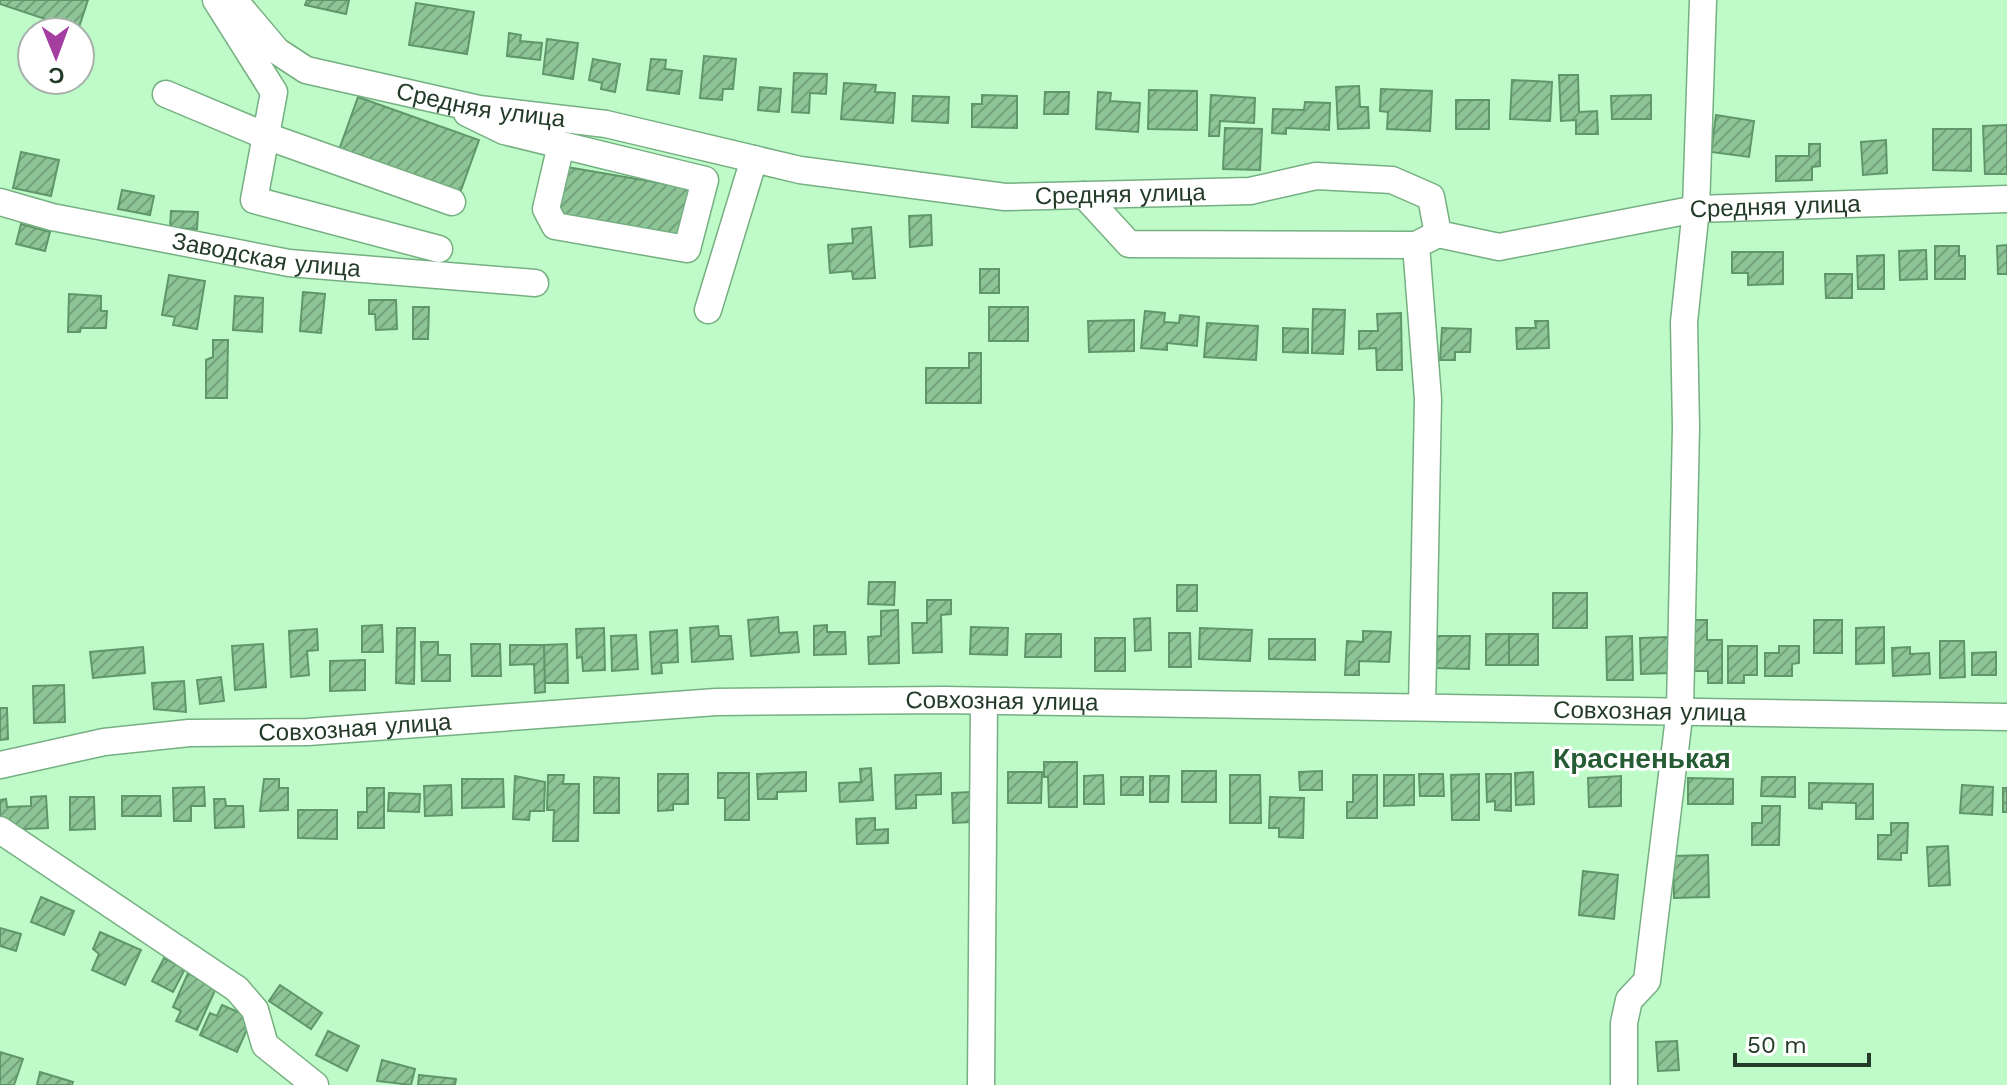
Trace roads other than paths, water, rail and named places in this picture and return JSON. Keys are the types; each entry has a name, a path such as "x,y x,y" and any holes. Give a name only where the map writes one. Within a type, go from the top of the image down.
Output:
{"street":[{"path":"216,0 274,92 254,200 439,249"},
{"name":"Средняя улица","path":"234,0 277,51 306,70 438,100 606,124 800,170 1005,197 1250,191 1316,176 1392,180 1431,197 1427,240 1499,247 1696,209 2007,199"},
{"path":"1624,1085 1624,1023 1629,1000 1647,981 1680,709 1686,427 1684,322 1696,209 1703,0"},
{"path":"166,94 266,136 452,202"},
{"path":"438,100 504,131 705,180 687,249 555,226 546,209 561,145"},
{"path":"708,310 754,159"},
{"path":"1084,195 1129,244 1427,240 1428,399 1422,707"},
{"name":"Заводская улица","path":"0,202 52,217 289,263 535,283"},
{"path":"981,1085 984,701"},
{"name":"Совхозная улица","path":"0,765 104,742 189,733 308,732 716,702 984,701 1680,709 2007,717"},
{"path":"0,830 237,989 255,1010 265,1045 315,1085"}],"district":[{"name":"Красненькая","path":"1642,758"}]}
